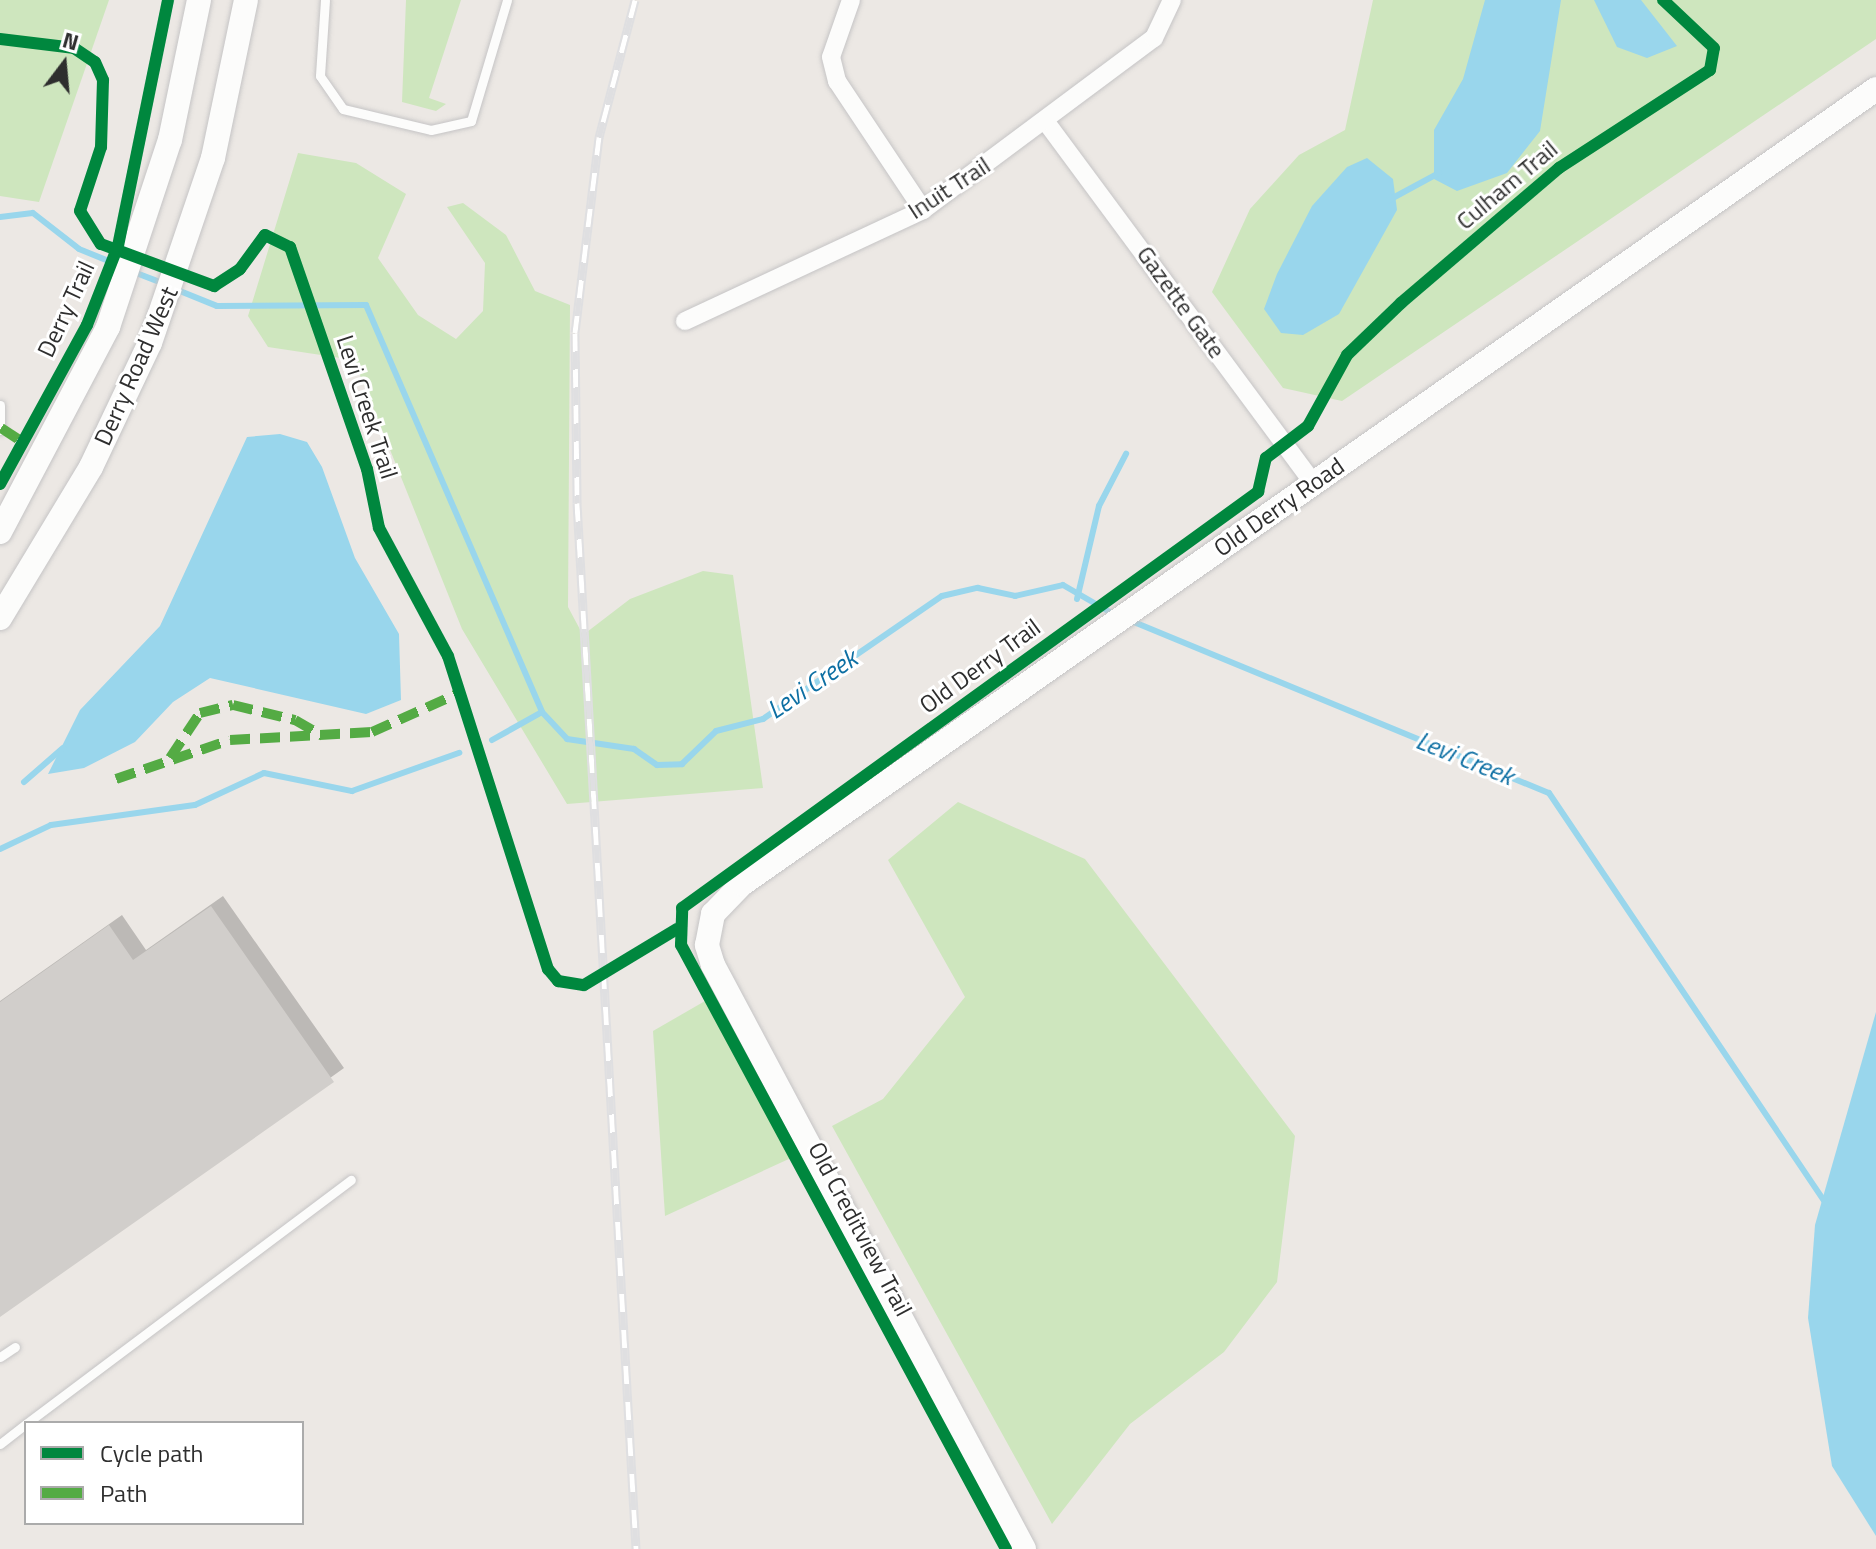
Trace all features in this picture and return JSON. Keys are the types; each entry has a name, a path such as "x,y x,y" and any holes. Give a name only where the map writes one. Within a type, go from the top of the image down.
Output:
{"street":[{"name":"Derry Road West","path":"0,532 108,327 146,224 199,0"},
{"name":"Derry Road West","path":"0,618 91,467 150,343 189,240 246,0"},
{"path":"851,0 831,57 837,81 923,210"},
{"name":"Inuit Trail","path":"685,321 923,210 1046,122 1154,38 1172,0"},
{"name":"Old Derry Road","path":"1024,1549 707,945 713,914 724,898 1876,89"},
{"name":"Gazette Gate","path":"1046,122 1314,484"}],"lane":[{"path":"325,0 320,76 343,109 431,130 471,121 507,0"},
{"path":"0,405 0,430"},
{"path":"31,1421 351,1180"},
{"path":"0,1357 15,1347"},
{"path":"0,1444 24,1426"}],"green space":[{"path":"0,0 109,0 39,202 0,196"},
{"path":"406,0 461,0 429,98 446,104 436,111 402,102"},
{"path":"1373,0 1876,0 1876,39 1342,401 1283,388 1212,292 1250,209 1299,155 1345,130"},
{"path":"298,153 356,163 406,194 378,258 418,315 456,339 483,311 485,263 447,207 463,203 506,235 535,291 570,305 568,607 583,635 630,599 703,571 733,575 763,788 567,804 462,629 354,360 268,347 248,316"},
{"path":"958,802 1085,859 1295,1136 1277,1282 1224,1352 1130,1424 1052,1524 832,1126 883,1099 965,997 888,860"},
{"path":"705,1001 791,1158 665,1216 653,1031"}],"water":[{"path":"1485,0 1561,0 1540,131 1507,173 1457,191 1434,179 1434,130 1463,79"},
{"path":"1594,0 1641,0 1677,46 1647,58 1617,47"},
{"path":"1367,158 1393,179 1397,210 1339,314 1303,335 1281,333 1264,309 1277,274 1312,206 1347,167"},
{"path":"280,434 307,442 322,467 355,558 399,634 401,700 366,714 210,678 173,702 135,742 84,768 48,774 80,710 160,626 247,437"},
{"path":"1876,1012 1876,1536 1832,1466 1808,1318 1815,1225"}],"building":[{"path":"211,906 334,1082 0,1317 0,1002 109,925 133,960"}],"waterway":[{"path":"1389,200 1439,173"},
{"name":"Levi Creek","path":"0,217 33,213 79,249 121,266"},
{"name":"Levi Creek","path":"131,271 165,284"},
{"name":"Levi Creek","path":"175,289 217,306 366,305 542,712 567,739 634,749 657,765 682,764 716,731 763,719 942,596 978,588 1015,596 1063,585 1115,615"},
{"path":"1077,599 1099,506 1126,454"},
{"path":"1129,620 1549,793 1828,1206"},
{"path":"492,740 542,712"},
{"path":"24,782 63,748"},
{"path":"0,849 51,825 195,805 264,773 352,791 459,753"}],"railway":[{"path":"635,0 599,137 575,333 577,503 636,1549"}],"marked path":[{"path":"1,428 24,443"},
{"path":"116,779 230,740 372,732 457,694"},
{"path":"170,758 200,713 233,705 295,720 323,736"}],"cycle path":[{"name":"Derry Trail","path":"0,484 87,325 118,246 168,0"},
{"name":"Culham Trail","path":"1006,1549 681,945 682,908 1258,492 1266,458 1308,426 1347,355 1401,303 1559,168 1710,70 1714,48 1663,0"},
{"name":"Levi Creek Trail","path":"0,39 74,48 95,62 103,80 101,147 80,211 101,244 214,286 240,269 265,235 290,247 367,469 379,528 448,656 548,969 558,981 584,985 677,929"}]}
